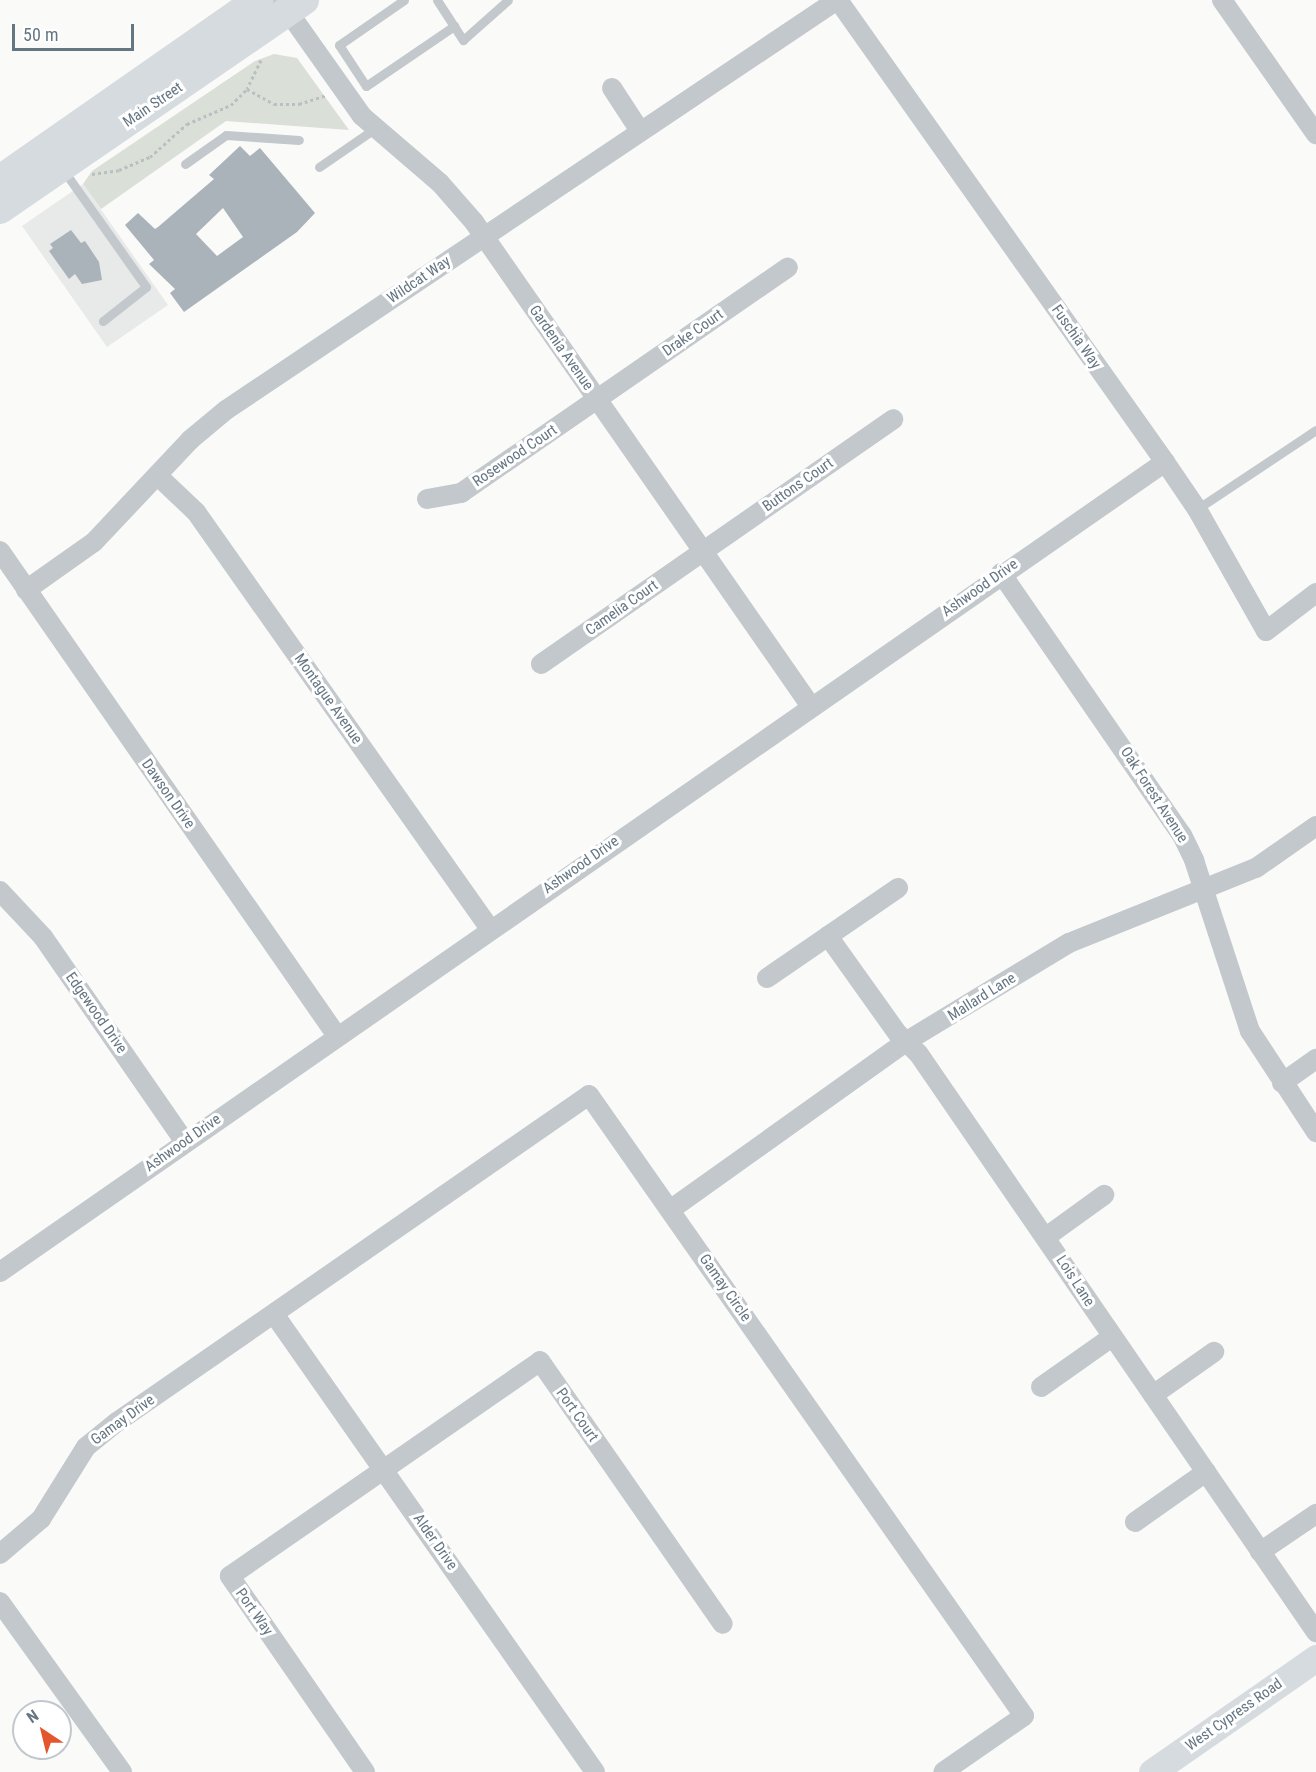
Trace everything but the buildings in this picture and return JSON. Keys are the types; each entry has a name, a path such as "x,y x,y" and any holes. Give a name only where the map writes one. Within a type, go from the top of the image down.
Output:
{"main road":[{"name":"Main Street","path":"0,180 258,0"},
{"name":"Main Street","path":"0,209 291,4"}],"street":[{"name":"Wildcat Way","path":"26,590 94,542 158,476 189,440 226,410 838,0"},
{"name":"Fuschia Way","path":"838,0 1197,509 1266,631 1316,593"},
{"path":"1222,0 1316,134"},
{"name":"Gardenia Avenue","path":"291,4 374,129 440,183 484,236 810,705"},
{"path":"612,88 640,131"},
{"name":"Drake Court","path":"597,400 788,267"},
{"name":"Rosewood Court","path":"427,500 461,493 597,400"},
{"name":"Buttons Court","path":"702,552 893,419"},
{"name":"Ashwood Drive","path":"0,1272 810,705 1165,462"},
{"name":"Montague Avenue","path":"158,476 196,512 490,929"},
{"name":"Dawson Drive","path":"0,551 337,1036"},
{"name":"Camelia Court","path":"542,664 702,552"},
{"name":"Oak Forest Avenue","path":"1001,573 1173,819 1205,891 1250,1031 1316,1132"},
{"name":"Mallard Lane","path":"670,1210 908,1041 1069,943 1205,891 1256,868 1316,826"},
{"path":"767,978 898,888"},
{"name":"Edgewood Drive","path":"0,891 43,937 185,1142"},
{"name":"Lois Lane","path":"828,936 898,1034 908,1041 1046,1237 1112,1337 1316,1632"},
{"path":"1282,1083 1316,1059"},
{"name":"Gamay Circle","path":"274,1314 589,1095 1024,1716 943,1772"},
{"path":"1046,1237 1104,1195"},
{"name":"Alder Drive","path":"274,1314 595,1772"},
{"name":"Gamay Drive","path":"0,1554 41,1519 86,1447 274,1314"},
{"path":"1041,1387 1112,1337"},
{"path":"1153,1395 1214,1352"},
{"name":"Port Court","path":"384,1469 540,1361 723,1624"},
{"name":"Port Way","path":"365,1772 230,1576 384,1469"},
{"path":"1135,1522 1206,1472"},
{"path":"1260,1552 1316,1514"},
{"path":"0,1602 122,1772"},
{"name":"West Cypress Road","path":"1152,1772 1316,1658"}],"lane":[{"path":"404,0 339,45 366,86 454,26"},
{"path":"436,0 463,40 508,0"},
{"path":"319,167 374,129"},
{"path":"184,164 226,135 299,140"},
{"path":"61,166 144,282 142,292 103,321"},
{"path":"1197,509 1316,430"}],"path":[{"path":"91,174 119,170 150,157 187,124 231,105 247,89 261,60"},
{"path":"247,89 274,104 286,106 326,95"}],"shaded area":[{"path":"274,54 297,58 349,130 226,121 101,209 83,184 92,171 255,61"},
{"path":"83,184 168,305 107,347 22,226"}]}
